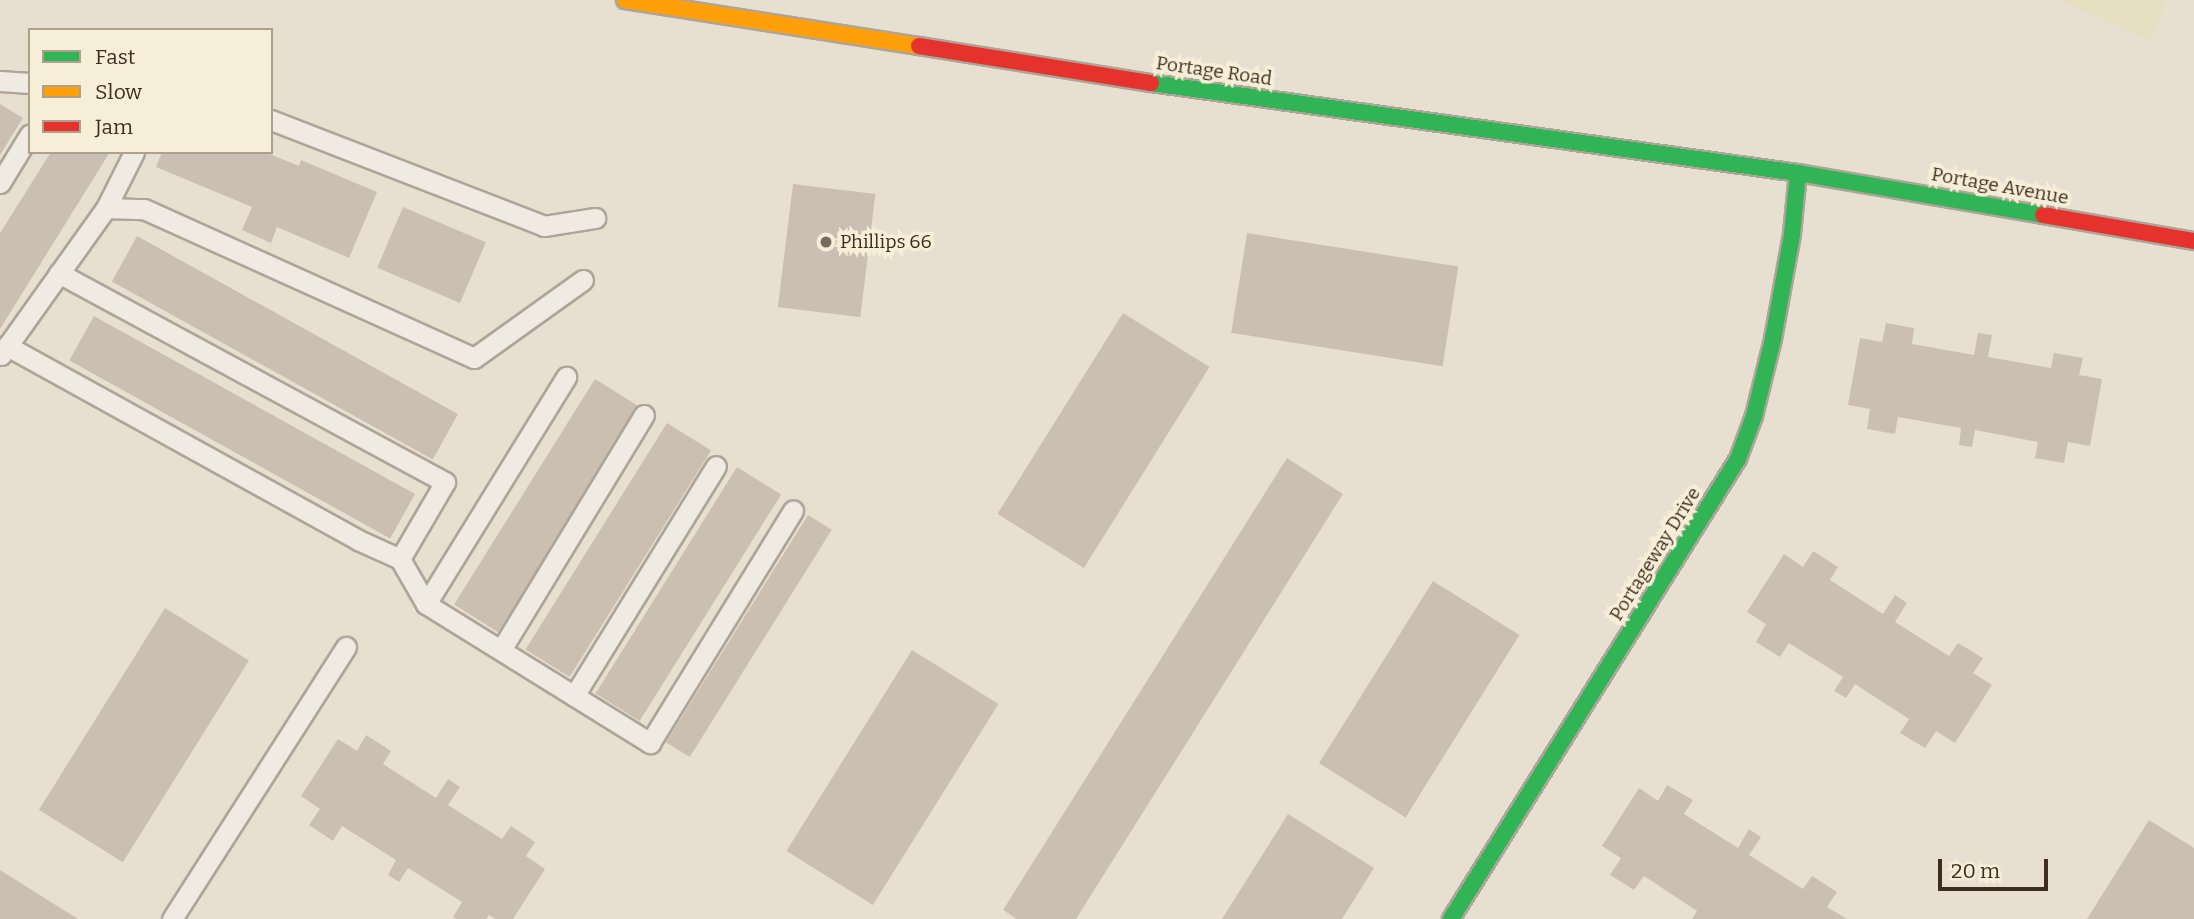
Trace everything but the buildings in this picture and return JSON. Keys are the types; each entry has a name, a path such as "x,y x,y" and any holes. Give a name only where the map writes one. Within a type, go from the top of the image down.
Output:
{"main road":[{"name":"Portage Road","path":"625,0 1198,90 1798,173"},
{"name":"Portage Avenue","path":"1798,173 2194,241"},
{"name":"Portageway Drive","path":"1451,919 1738,459 1754,416 1773,339 1792,234 1798,173"}],"lane":[{"path":"0,81 28,83"},
{"path":"273,121 544,226 595,218"},
{"path":"0,183 28,137"},
{"path":"133,154 106,208 3,351 358,540 400,559 426,604 650,743 793,511"},
{"path":"106,208 144,208 474,358 583,280"},
{"path":"59,274 445,482 400,559"},
{"path":"426,604 566,377"},
{"path":"501,650 644,415"},
{"path":"574,696 716,466"},
{"path":"172,919 346,647"}],"shaded area":[{"path":"2059,0 2167,0 2150,41"}],"traffic: fast":[{"path":"1151,83 1798,173 2043,215"},
{"path":"1451,919 1738,459 1754,416 1773,339 1792,234 1798,173"}],"traffic: slow":[{"path":"625,0 919,46"}],"traffic: jam":[{"path":"919,46 1151,83"},
{"path":"2043,215 2194,241"}],"place":[{"name":"Phillips 66","path":"826,242"}]}
